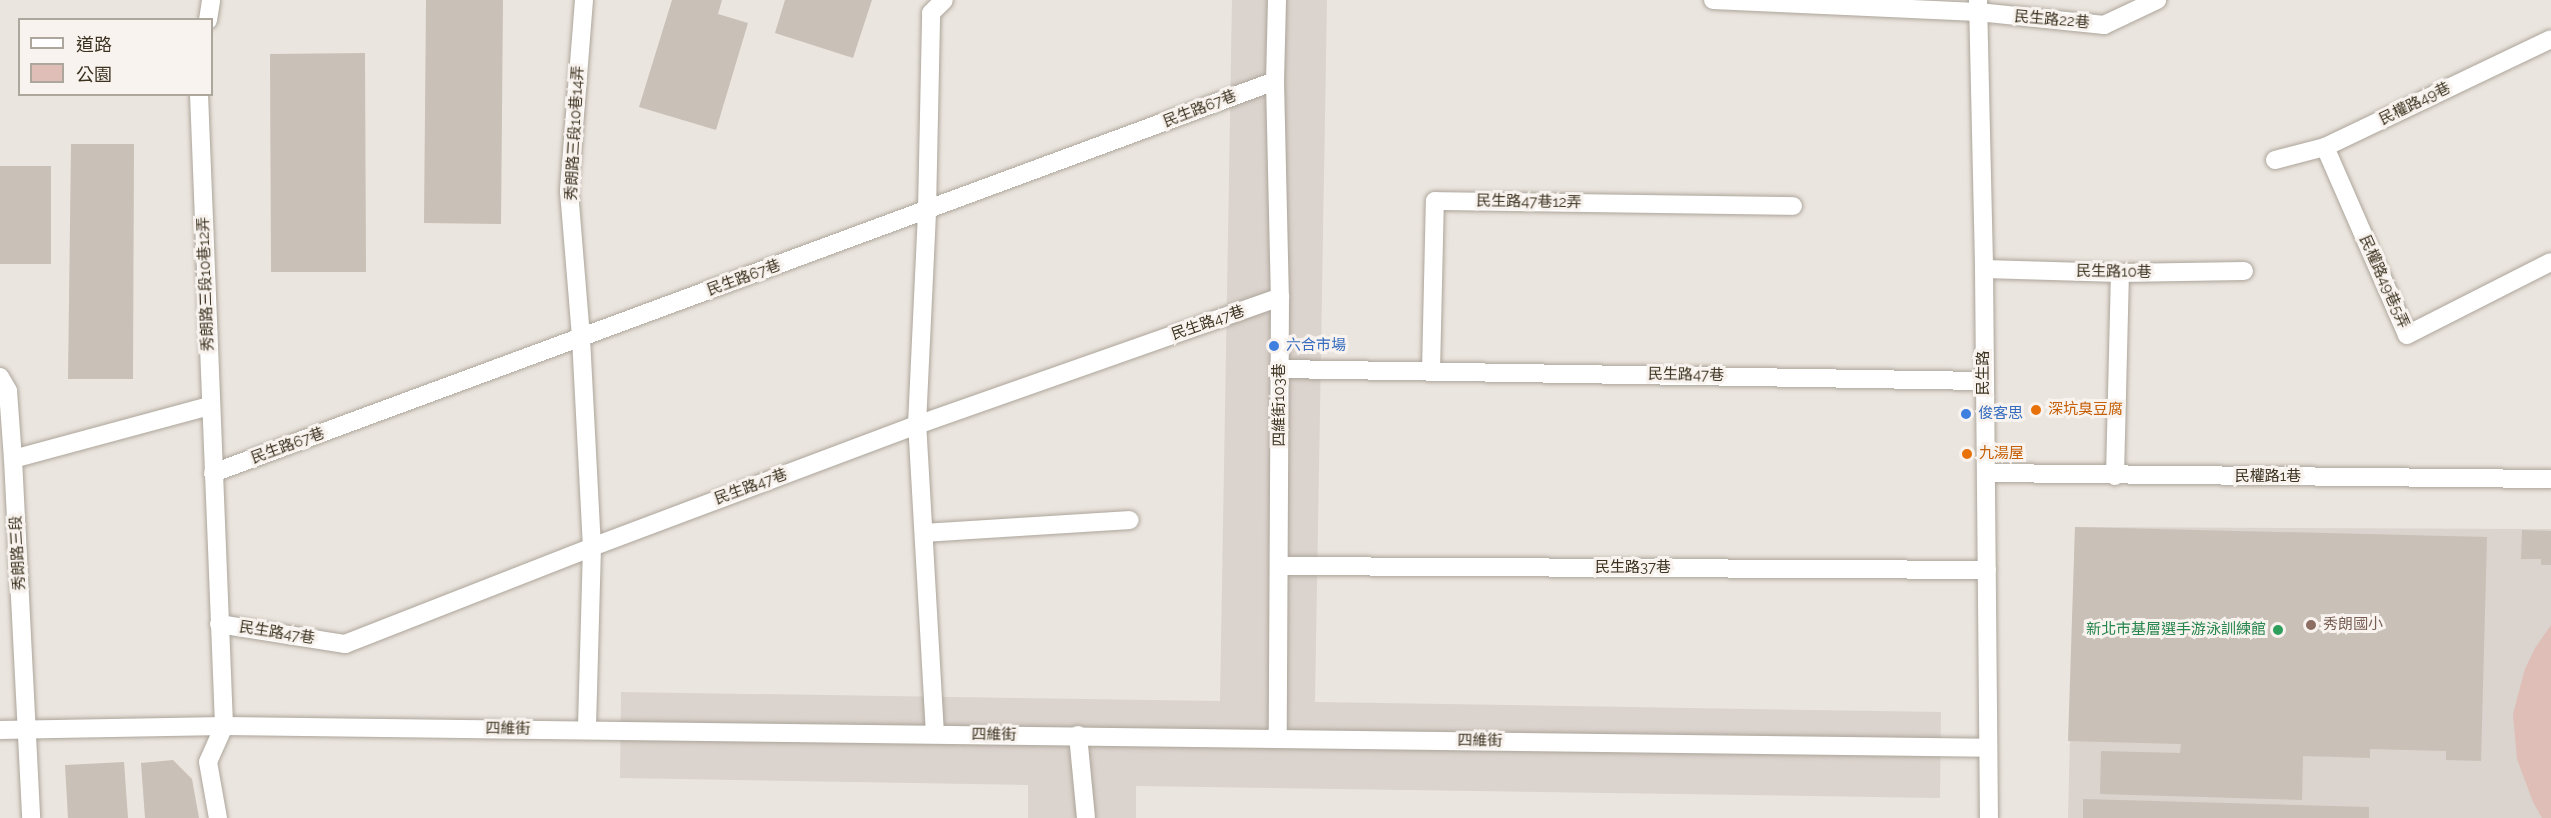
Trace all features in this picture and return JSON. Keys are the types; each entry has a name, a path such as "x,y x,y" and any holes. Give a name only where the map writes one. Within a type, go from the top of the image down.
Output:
{"street":[{"path":"208,18 211,0"},
{"name":"秀朗路三段10巷14弄","path":"584,0 569,191 581,338 592,547 587,730"},
{"path":"935,734 917,425 927,211 931,14 944,0"},
{"name":"四維街103巷","path":"1277,0 1275,81 1280,297 1278,738"},
{"path":"1713,0 1978,6"},
{"name":"民生路22巷","path":"1978,6 2104,25 2157,0"},
{"name":"民生路","path":"1978,6 1984,269 1989,818"},
{"name":"民權路49巷","path":"2275,160 2325,147 2551,39"},
{"name":"民生路67巷","path":"213,473 1275,81"},
{"name":"秀朗路三段10巷12弄","path":"199,96 224,726"},
{"name":"民權路49巷5弄","path":"2325,147 2407,335 2551,262"},
{"name":"民生路47巷12弄","path":"1431,371 1434,201 1793,206"},
{"name":"民生路10巷","path":"1984,269 2120,273 2244,272"},
{"path":"2115,476 2120,273"},
{"name":"民生路47巷","path":"219,624 345,644 592,547 917,425 1280,297"},
{"name":"民生路47巷","path":"1280,369 1984,381"},
{"name":"秀朗路三段","path":"0,377 8,391 13,459 31,818"},
{"path":"13,459 210,406"},
{"name":"民權路1巷","path":"1986,473 2551,479"},
{"path":"924,533 1130,520"},
{"name":"民生路37巷","path":"1279,566 1987,570"},
{"path":"218,818 208,762 224,726"},
{"name":"四維街","path":"0,730 224,726 1988,748"},
{"path":"1078,735 1086,818"}],"shaded area":[{"name":"六合市場","path":"1232,0 1327,0 1315,702 1941,712 1940,798 1136,786 1136,818 1028,818 1028,785 620,778 621,692 1220,701"},
{"name":"秀朗國小","path":"2075,527 2551,529 2551,818 2068,818"}],"green space":[{"path":"2551,625 2551,818 2542,818 2533,802 2517,759 2513,714 2525,669 2535,648"}],"building":[{"path":"426,0 503,0 501,224 424,223"},
{"path":"672,0 722,0 718,14 748,23 716,130 639,107"},
{"path":"785,0 872,0 853,58 775,33"},
{"path":"365,53 366,272 271,272 270,54"},
{"path":"71,144 134,144 133,379 68,379"},
{"path":"0,166 51,166 51,264 0,264"},
{"name":"秀朗國小","path":"2075,527 2487,537 2481,761 2446,760 2446,751 2370,749 2370,758 2303,756 2302,800 2100,794 2101,751 2180,753 2181,744 2068,741"},
{"path":"2522,530 2551,531 2551,565 2541,565 2541,559 2521,559"},
{"path":"173,760 192,779 199,818 145,818 141,763"},
{"path":"124,762 128,818 68,818 65,765"},
{"path":"2083,799 2369,807 2369,818 2083,818"}],"place":[{"name":"六合市場","path":"1274,346"},
{"name":"深坑臭豆腐","path":"2036,410"},
{"name":"俊客思","path":"1966,414"},
{"name":"九湯屋","path":"1967,454"},
{"name":"秀朗國小","path":"2311,625"},
{"name":"新北市基層選手游泳訓練館","path":"2278,630"}]}
